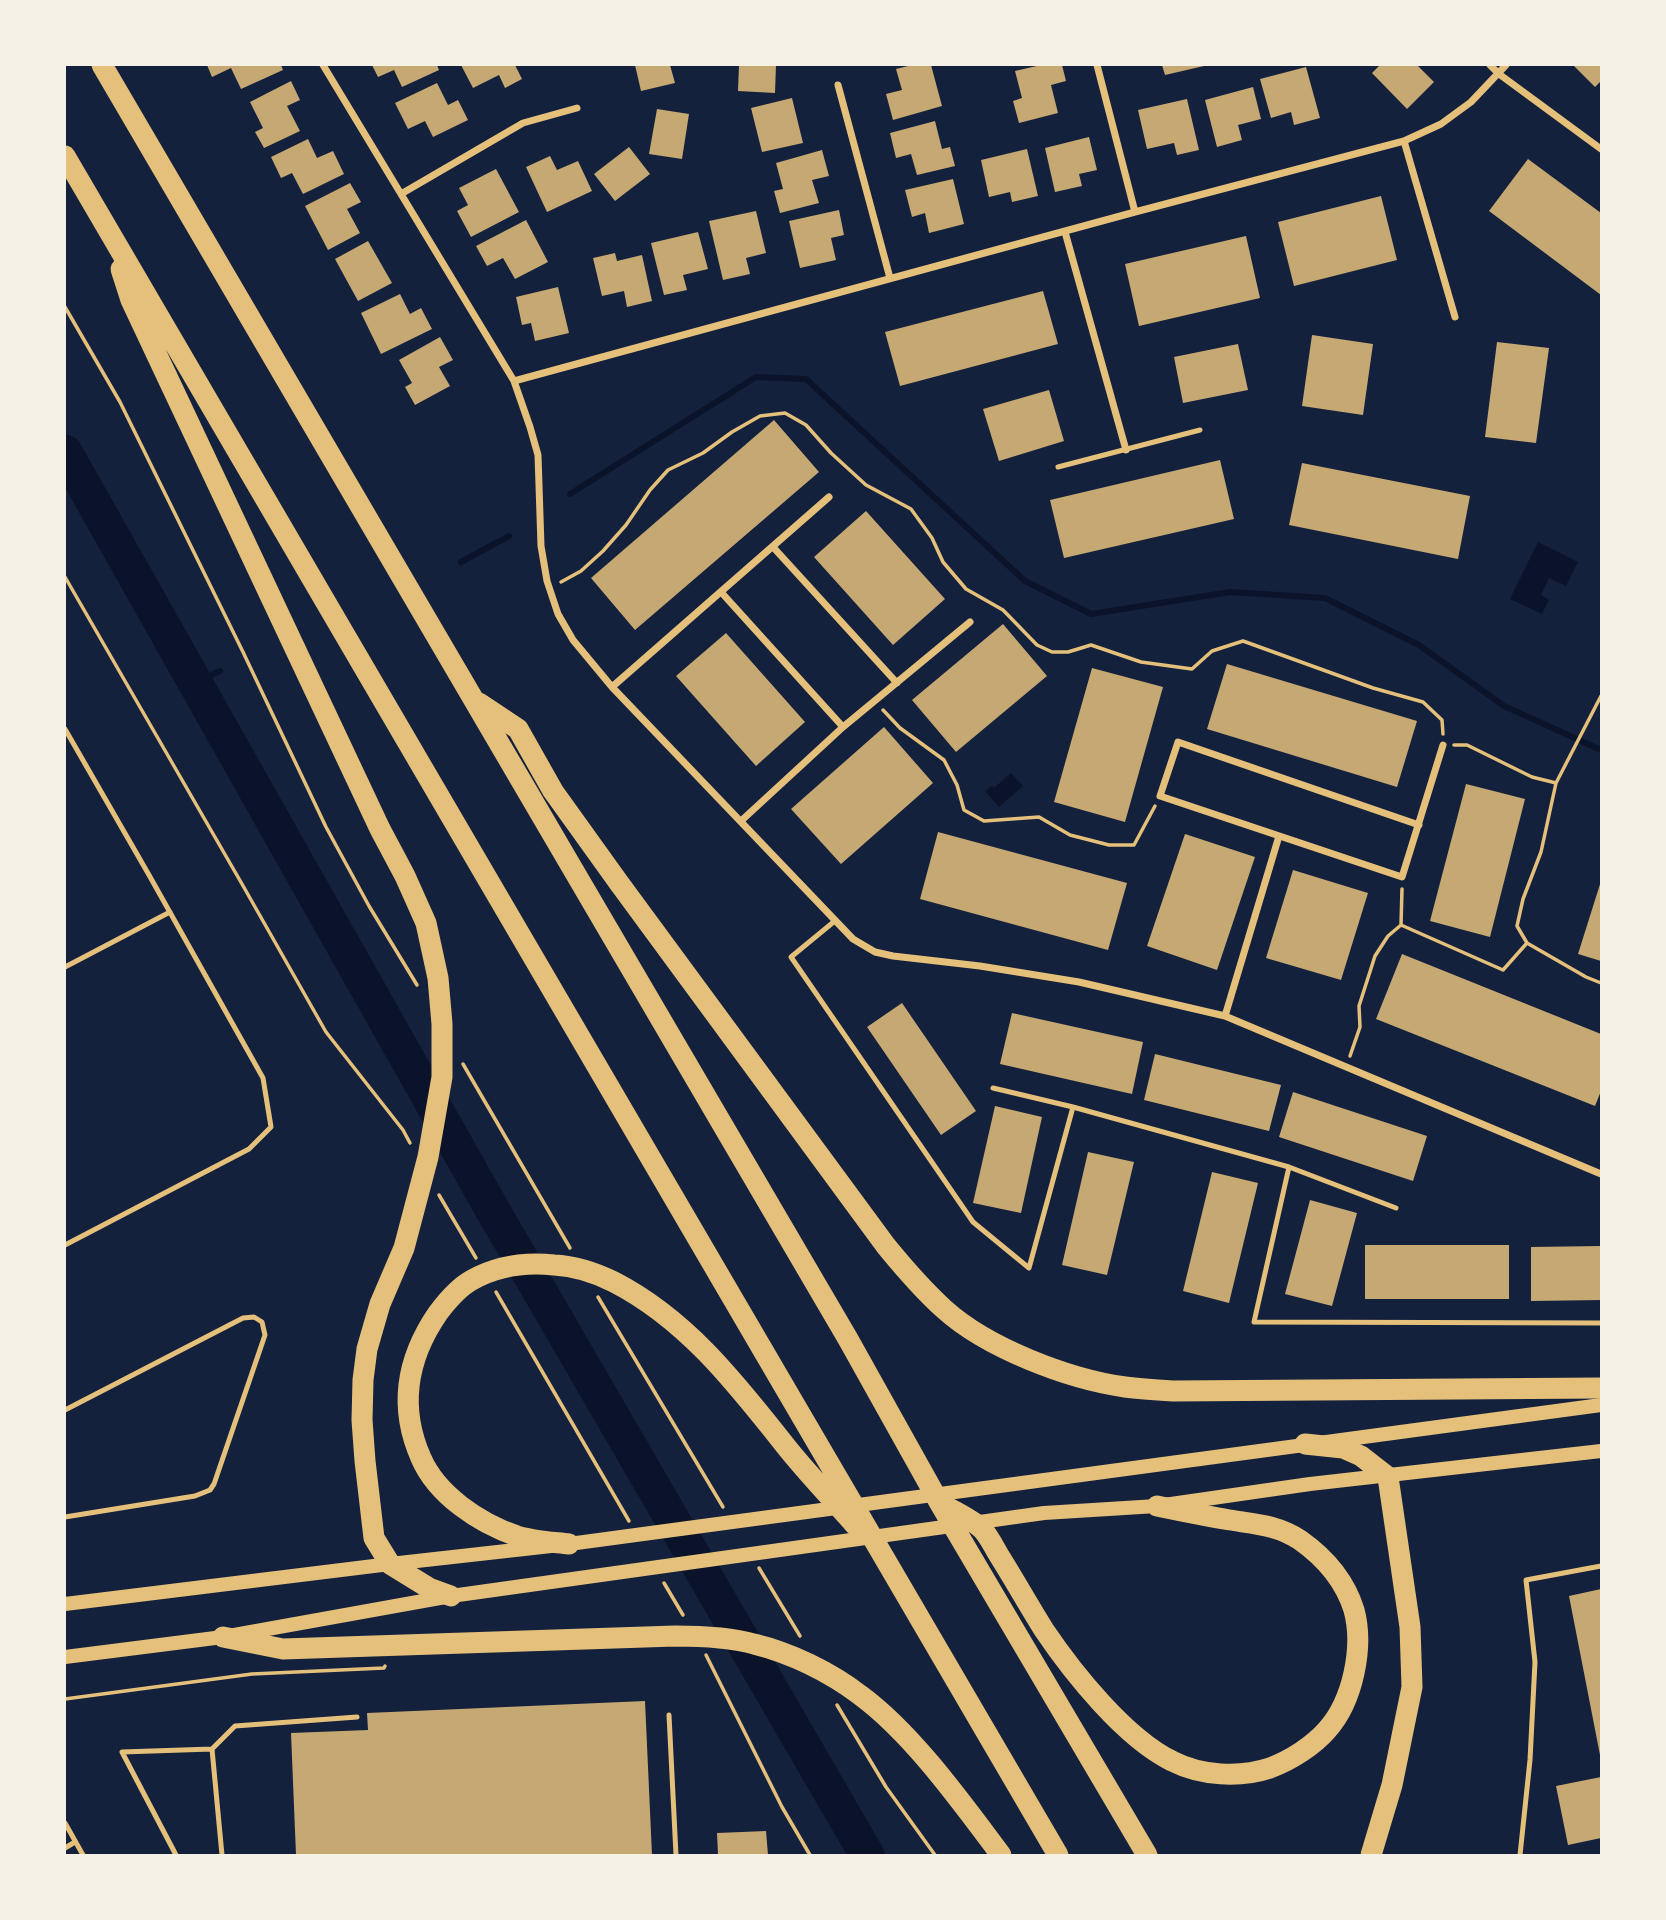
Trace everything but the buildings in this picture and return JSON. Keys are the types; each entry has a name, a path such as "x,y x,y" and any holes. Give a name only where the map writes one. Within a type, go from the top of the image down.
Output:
{"highway":[{"path":"102,65 1147,1855"},
{"path":"65,156 1058,1855"},
{"path":"110,234 131,300 426,923 438,978 443,1077 428,1157 404,1248 380,1304 367,1349 362,1420 374,1538 390,1564 429,1588 451,1596"},
{"path":"473,699 518,729 553,790 611,873 886,1246 946,1311 985,1338 1028,1360 1075,1375 1124,1387 1173,1391 1601,1388"},
{"path":"569,1544 519,1536 488,1524 461,1506 439,1485 422,1460 411,1431 407,1398 412,1363 426,1331 446,1302 470,1281 498,1269 533,1263 570,1266 613,1281 657,1309 692,1337 723,1369 790,1452 887,1562"},
{"path":"1305,1444 1343,1448 1361,1456 1388,1477 1410,1627 1412,1687 1392,1785 1371,1855"},
{"path":"939,1502 983,1529 1045,1630 1072,1667 1116,1718 1148,1746 1173,1762 1201,1772 1236,1774 1270,1768 1300,1753 1328,1730 1346,1699 1356,1667 1354,1611 1343,1585 1324,1558 1298,1538 1267,1524 1157,1506"},
{"path":"223,1637 283,1649 713,1636 754,1643 793,1657 829,1676 860,1695 886,1717 949,1787 1001,1855"}],"main road":[{"path":"65,1604 569,1544 1601,1405"},
{"path":"65,1657 223,1637 451,1596 586,1576 1044,1513 1157,1506 1310,1484 1601,1451"}],"street":[{"path":"323,65 514,381 538,455 541,546 550,589 558,614 573,640 612,687 853,939 875,952 893,956 980,966 1079,982 1225,1016 1601,1174"},
{"path":"1097,65 1135,212"},
{"path":"1490,65 1601,149"},
{"path":"514,381 1404,141 1441,124 1471,102 1506,65"},
{"path":"838,85 890,278"},
{"path":"401,194 523,123 578,108"},
{"path":"1404,141 1455,317"},
{"path":"1065,232 1126,450"},
{"path":"612,687 829,497"},
{"path":"773,547 897,683"},
{"path":"721,592 843,727"},
{"path":"741,821 843,727 970,622"},
{"path":"1419,824 1178,742 1160,796 1402,877 1419,824 1443,745"},
{"path":"1225,1016 1279,836"}],"lane":[{"path":"1058,467 1200,430"},
{"path":"65,729 263,1079 271,1127 249,1149 65,1245"},
{"path":"65,967 170,912"},
{"path":"836,920 791,957 973,1222 1029,1268 1073,1107"},
{"path":"993,1088 1073,1107 1289,1167 1396,1208"},
{"path":"1289,1167 1254,1322 1601,1322"},
{"path":"65,1410 243,1318 254,1317 262,1322 265,1335 214,1484 209,1490 195,1496 65,1517"},
{"path":"1520,1855 1530,1760 1535,1662 1526,1580 1601,1566"},
{"path":"669,1715 676,1855"},
{"path":"176,1855 122,1752 212,1749 235,1726 357,1717"},
{"path":"212,1749 222,1855"},
{"path":"65,1823 83,1855"},
{"path":"65,1848 75,1842"}],"path":[{"path":"65,307 127,415 326,827 369,906 420,990"},
{"path":"550,589 581,570 603,551 668,470 703,453 760,416 785,413 806,425 831,453 866,485 911,509 932,538 943,562 966,589 1003,610 1037,645 1052,652 1068,652 1091,645 1141,662 1192,669 1212,651 1243,641 1373,688 1423,702 1442,720 1443,745 1466,746 1532,777 1556,783"},
{"path":"65,577 326,1032 403,1130 415,1153"},
{"path":"1600,699 1556,783 1541,852 1523,899 1517,926 1527,943 1601,983"},
{"path":"875,701 900,728 944,760 957,785 964,810 984,821 1039,817 1070,835 1109,845 1134,845 1160,796"},
{"path":"1348,1067 1360,1027 1359,1006 1375,956 1388,936 1401,925 1402,877"},
{"path":"1401,925 1503,970 1527,943"},
{"path":"460,1058 572,1251"},
{"path":"435,1186 481,1267"},
{"path":"494,1290 631,1524"},
{"path":"598,1297 727,1514"},
{"path":"755,1560 801,1639"},
{"path":"658,1572 686,1620"},
{"path":"706,1656 782,1807 810,1855"},
{"path":"65,1699 252,1674 384,1668 389,1661"},
{"path":"834,1698 886,1787 935,1855"}],"water":[{"path":"1538,542 1578,562 1566,586 1549,578 1541,595 1549,600 1542,614 1510,599"},
{"path":"1011,773 1023,786 999,807 985,791 992,786 994,788"}],"waterway":[{"path":"570,494 756,377 806,379 1025,581 1091,614 1230,592 1325,598 1419,645 1504,706 1601,750"},
{"path":"65,452 492,1209 867,1855"},
{"path":"461,562 509,536"},
{"path":"194,683 220,671"}]}
